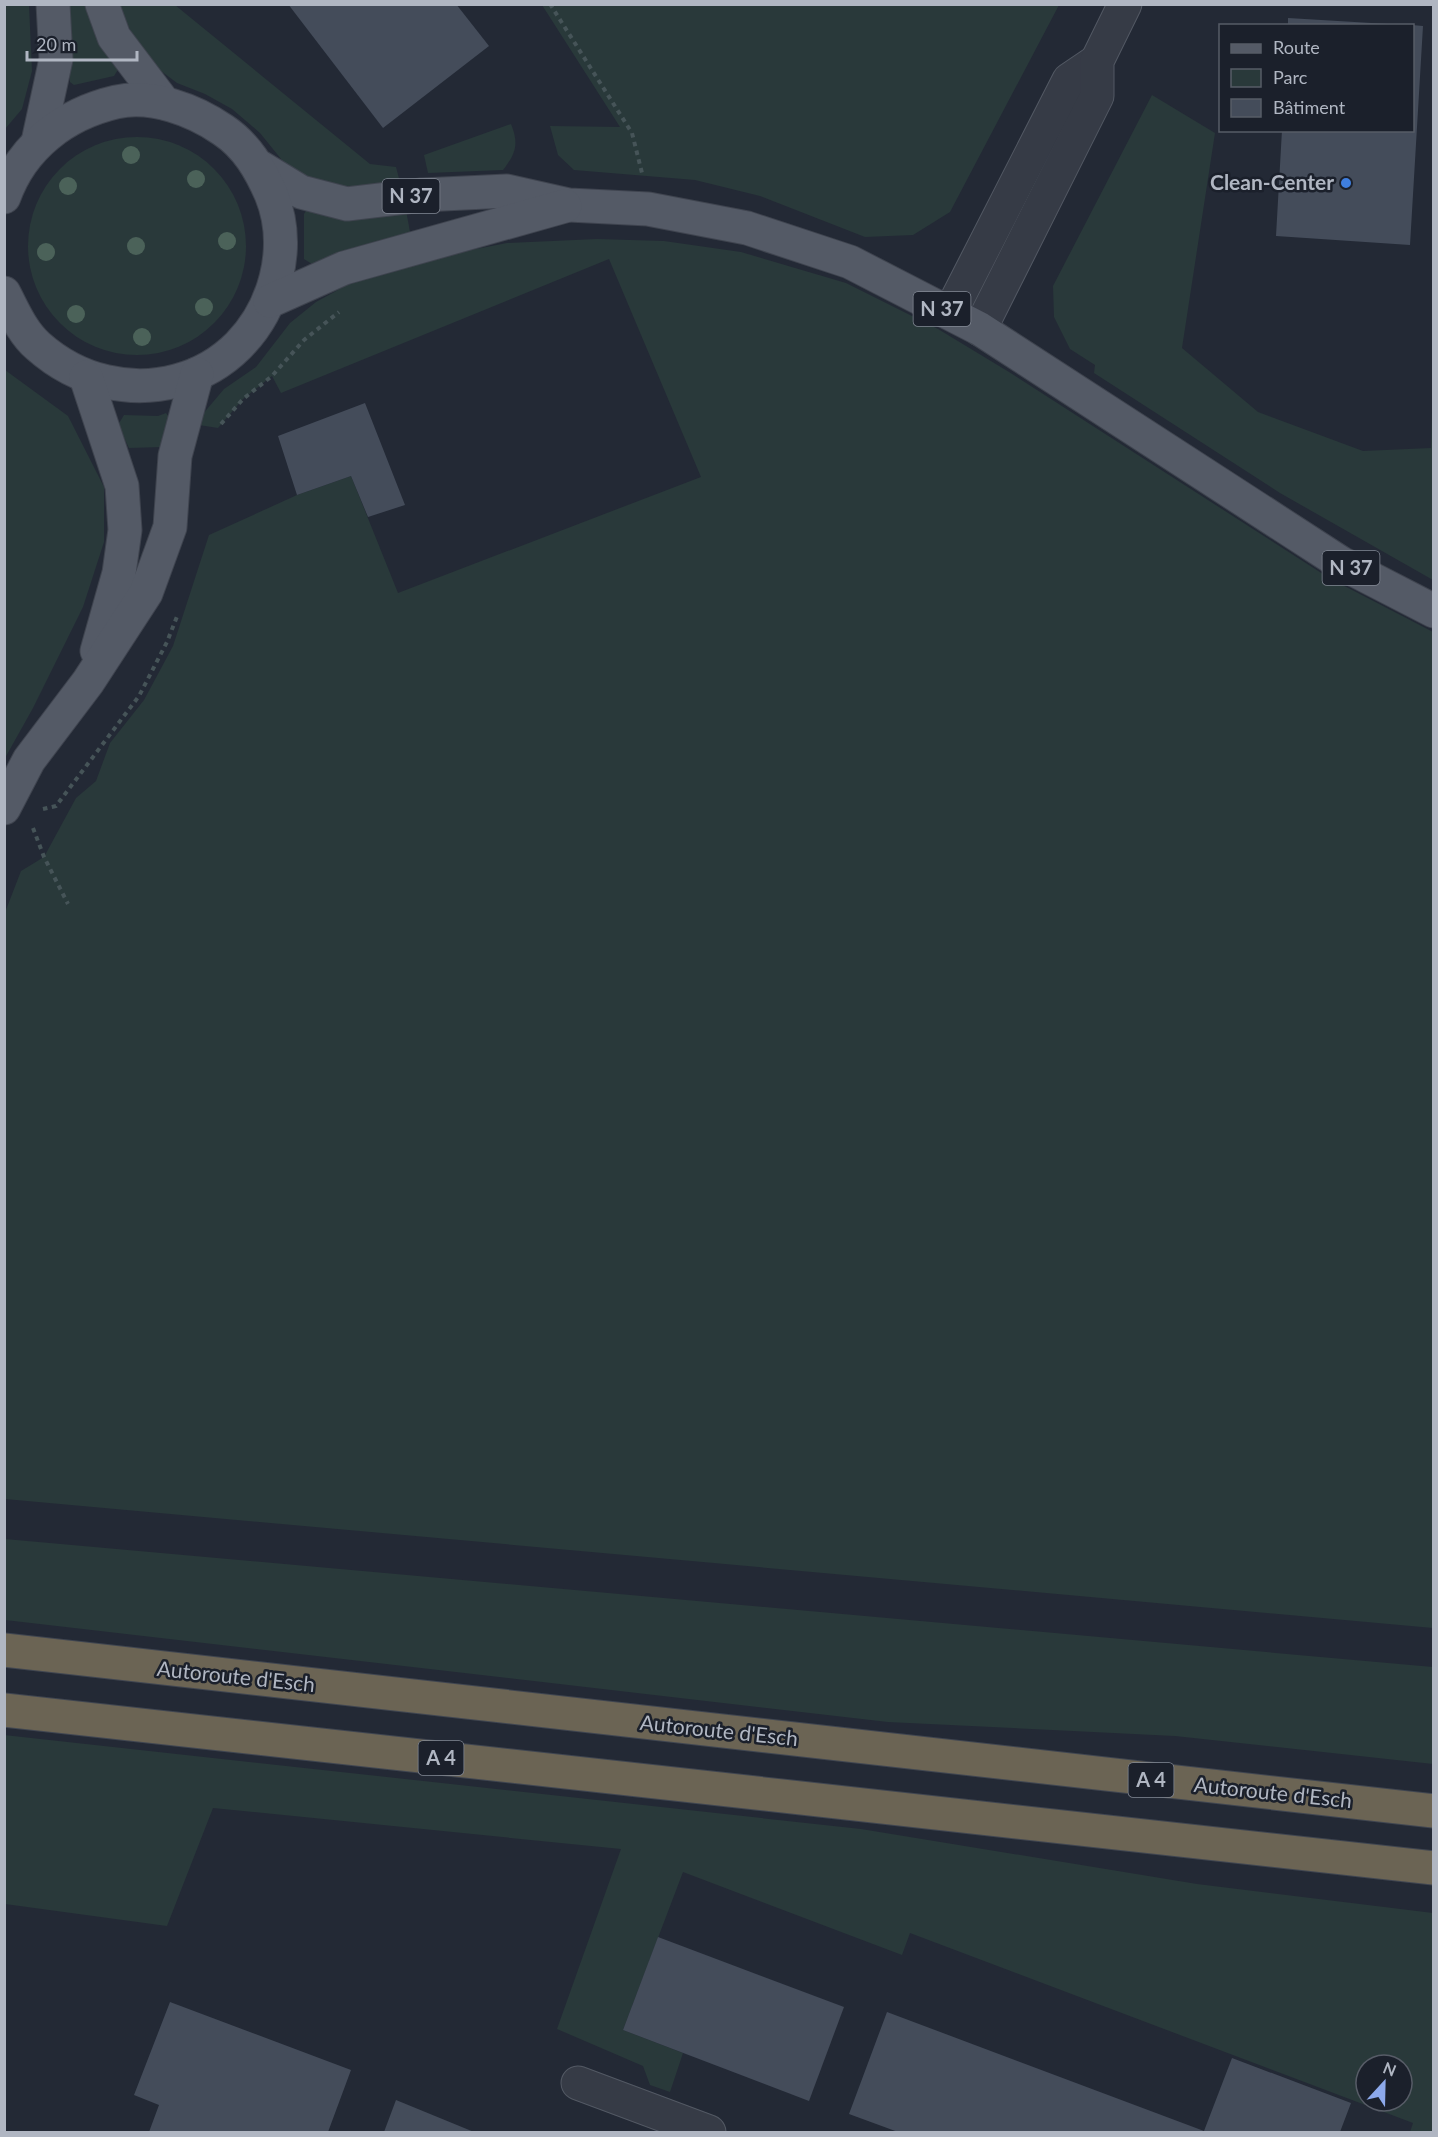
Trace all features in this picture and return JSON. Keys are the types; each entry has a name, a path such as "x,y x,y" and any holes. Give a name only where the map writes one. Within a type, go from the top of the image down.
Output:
{"highway":[{"name":"Autoroute d'Esch","path":"4,1650 1434,1811"},
{"name":"A 4","path":"4,1710 1434,1868"}],"main road":[{"path":"38,142 56,59 53,4"},
{"path":"102,4 114,37 164,103"},
{"path":"4,197 12,177 38,142 75,115 119,102 164,103 201,115 234,137 260,167 278,210 281,256 270,301 252,331 236,348 197,374 151,386 123,386 86,377 60,363 37,345 9,312"},
{"name":"N 37","path":"260,167 301,192 347,204 422,195 507,191 569,205 648,209 747,228 850,262 980,329 1341,563 1434,611"},
{"name":"N 37","path":"270,301 344,268 569,205"},
{"path":"13,807 29,760 88,682 146,593 170,527 176,456 197,374"},
{"path":"86,377 122,486 125,530 119,573 88,682"}],"street":[{"path":"980,329 1097,96 1097,61 1125,4"},
{"path":"951,313 1069,80 1097,61"},
{"path":"578,2083 709,2133"}],"path":[{"path":"550,4 632,133 648,209"},
{"path":"218,428 243,399 272,376 304,340 328,318 349,306"},
{"path":"13,807 56,806 139,696 167,642 182,603"},
{"path":"13,807 44,857 68,904"}],"green space":[{"path":"5,4 29,5 32,71 22,109 5,129"},
{"path":"65,5 86,5 100,39 119,68 114,76 74,85 70,82 70,44"},
{"path":"117,5 175,5 370,164 396,167 401,186 340,192 294,175 260,133 232,109 205,94 177,83 157,68 139,46"},
{"path":"542,5 1059,5 950,212 913,235 865,237 760,196 695,180 574,170 558,155 550,126 620,127"},
{"path":"1152,95 1215,133 1182,348 1258,412 1363,451 1431,448 1433,374 1433,580 1280,493 1094,373 1095,365 1070,349 1054,317 1053,286"},
{"path":"511,124 515,137 515,148 503,170 428,173 424,155"},
{"path":"137,137 158,139 179,146 214,169 237,204 244,225 246,246 244,267 237,288 214,323 179,346 158,353 137,355 116,353 95,346 60,323 37,288 30,267 28,246 30,225 37,204 60,169 95,146 116,139"},
{"path":"308,208 406,210 410,232 312,264 304,259 304,214"},
{"path":"597,239 664,241 741,252 846,283 938,329 1009,372 1329,578 1433,632 1433,1628 5,1499 4,915 21,871 44,857 76,798 96,781 110,743 144,700 173,646 209,535 297,495 351,476 398,593 701,477 609,259 281,393 272,376 243,399 218,428 199,425 202,415 224,389 256,367 290,323 316,302 347,285 435,257 507,243"},
{"path":"5,370 68,416 104,487 104,542 83,607 33,708 5,758"},
{"path":"166,413 171,420 162,447 129,448 118,425 124,415 158,416"},
{"path":"5,1539 1433,1667 1433,1764 1175,1736 888,1722 5,1620"},
{"path":"4,1735 861,1829 1197,1884 1433,1913 1433,2132 1410,2132 1413,2123 1387,2113 1414,2113 1414,2053 1354,2053 1354,2101 910,1933 902,1955 683,1872 623,2030 683,2053 670,2092 650,2085 643,2066 557,2029 621,1849 213,1808 167,1926 5,1904"}],"building":[{"path":"288,4 456,4 489,46 383,128"},
{"path":"1288,18 1388,24 1288,24"},
{"name":"Clean-Center","path":"1414,25 1423,26 1410,245 1276,236 1282,132 1414,132"},
{"path":"365,403 405,505 368,517 351,476 297,495 278,436"},
{"path":"658,1937 844,2007 809,2101 623,2030"},
{"path":"170,2002 351,2070 328,2132 149,2132 159,2105 134,2095"},
{"path":"887,2012 1204,2131 1232,2058 1351,2103 1340,2132 898,2132 849,2114"},
{"path":"396,2100 474,2132 384,2132"}],"place":[{"name":"Clean-Center","path":"1346,183"}]}
